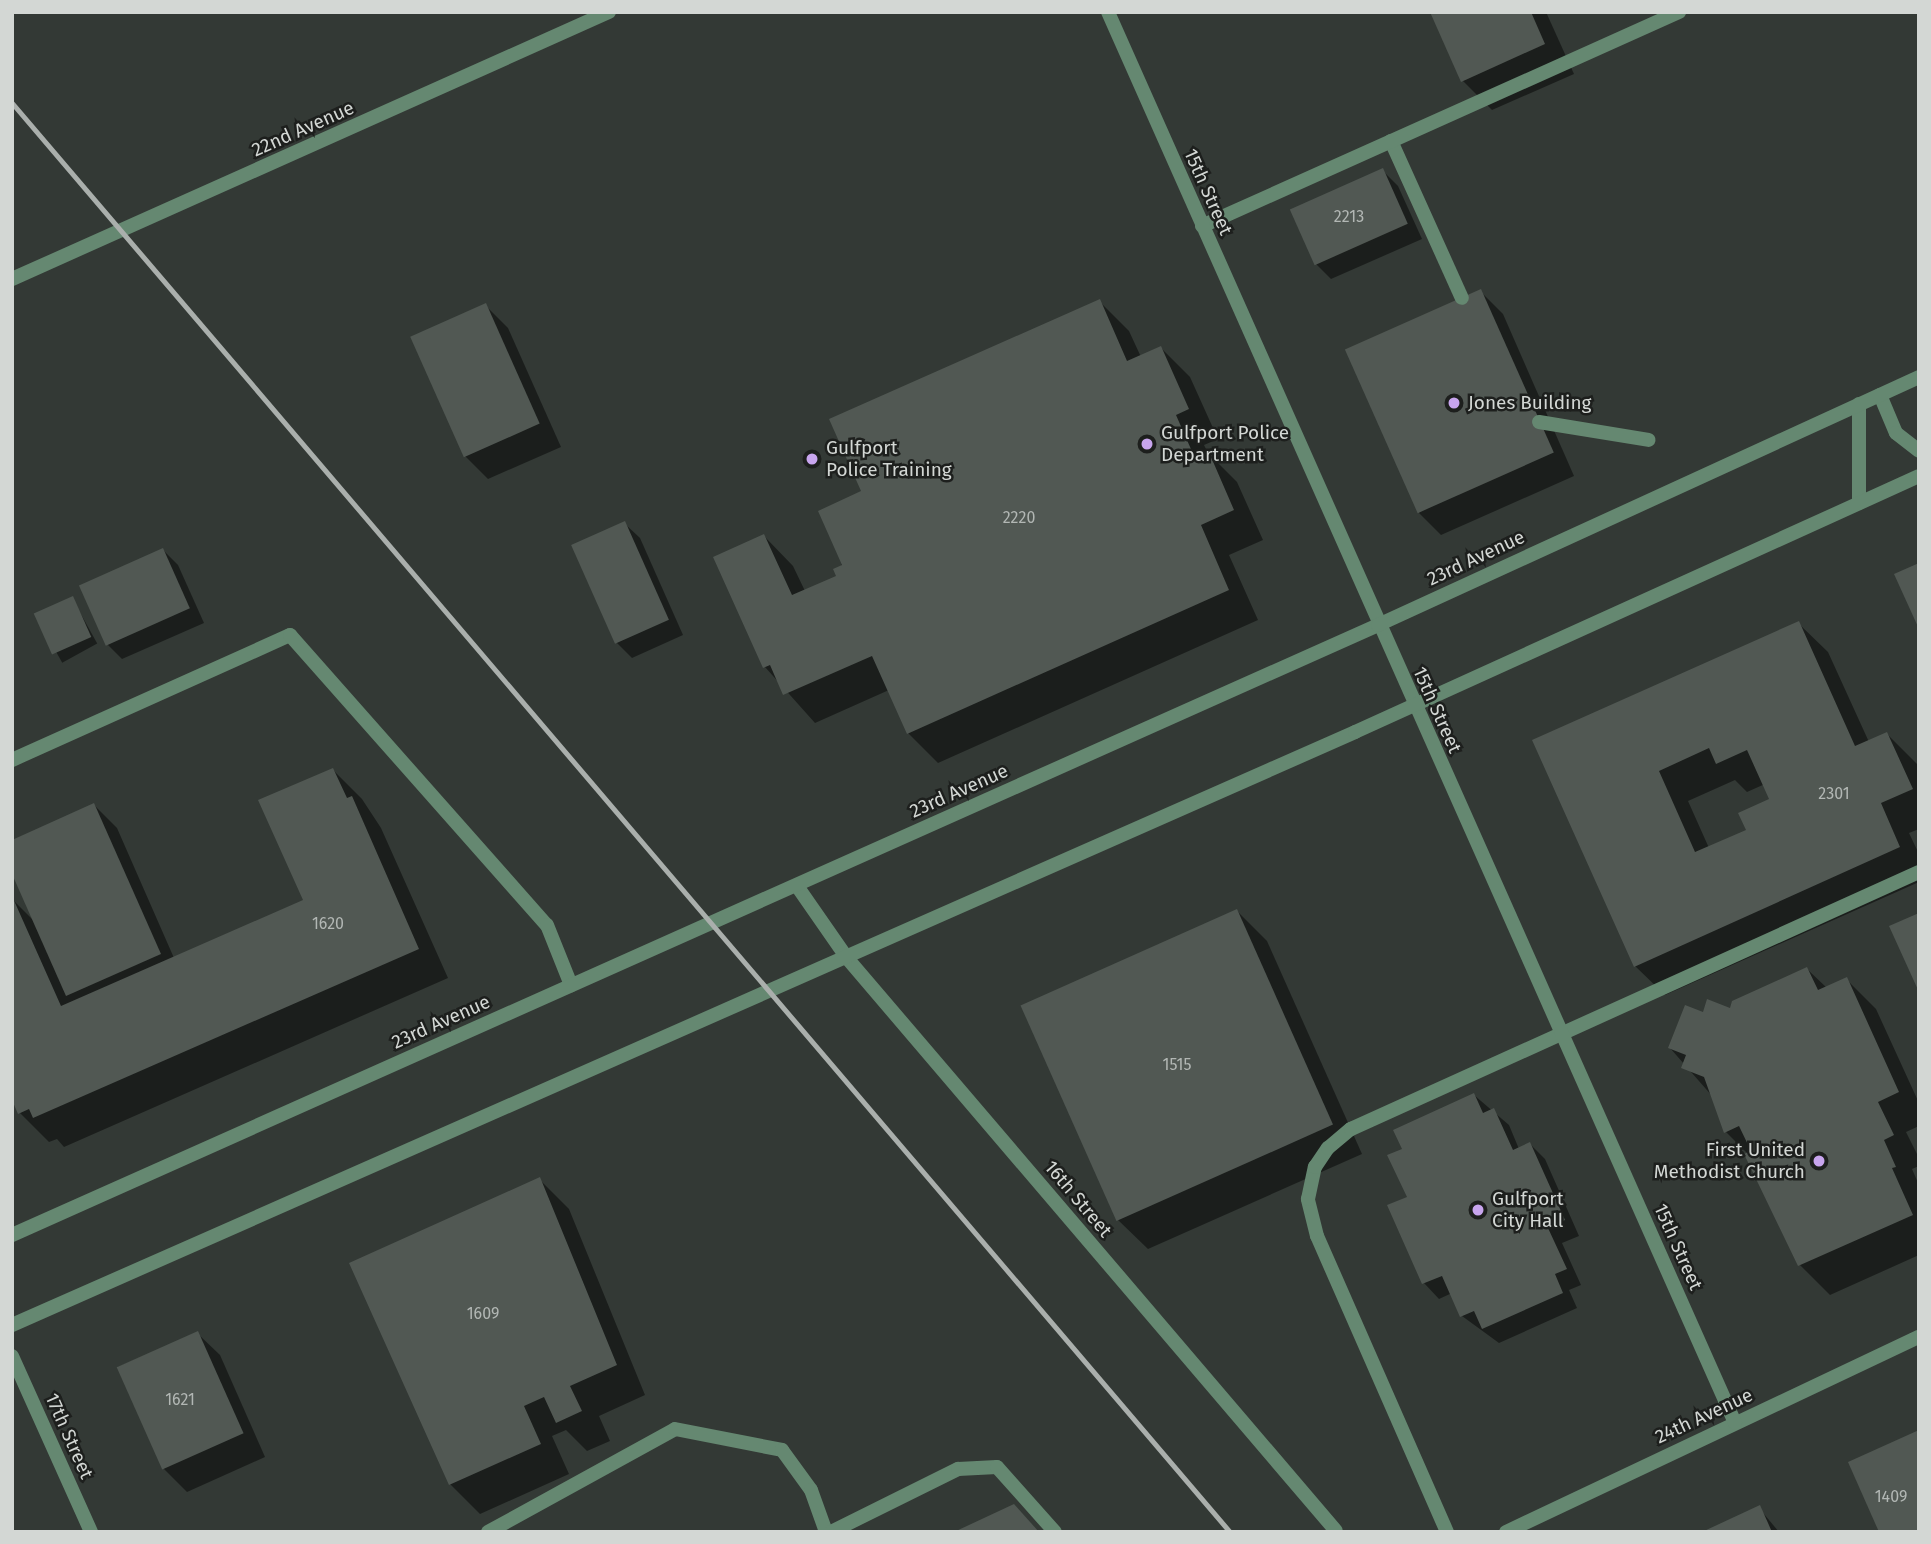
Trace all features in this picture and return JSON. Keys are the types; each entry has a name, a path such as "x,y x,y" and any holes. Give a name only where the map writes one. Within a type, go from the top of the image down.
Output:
{"street":[{"name":"22nd Avenue","path":"12,279 609,12"},
{"name":"15th Street","path":"1108,12 1378,625 1735,1423"},
{"path":"1202,226 1679,12"},
{"path":"1391,141 1462,298"},
{"name":"23rd Avenue","path":"12,1235 1378,625 1919,377"},
{"path":"1880,395 1896,433 1919,451"},
{"path":"1859,404 1859,503"},
{"path":"1539,422 1648,440"},
{"path":"12,1325 847,958 1919,476"},
{"path":"12,760 290,635 547,925 571,985"},
{"path":"1447,1532 1317,1236 1308,1199 1315,1167 1328,1148 1351,1129 1919,872"},
{"name":"16th Street","path":"797,886 847,958 1336,1531"},
{"name":"24th Avenue","path":"1506,1532 1919,1337"},
{"name":"17th Street","path":"12,1356 91,1532"},
{"path":"488,1532 675,1429 782,1450 811,1490 825,1532"},
{"path":"831,1532 958,1469 997,1467 1055,1532"}],"building":[{"path":"1430,12 1531,12 1545,44 1461,82"},
{"path":"1383,168 1408,224 1315,265 1290,209"},
{"path":"1481,289 1554,453 1418,513 1345,350"},
{"path":"1100,299 1127,361 1161,346 1189,409 1176,415 1194,456 1208,450 1234,510 1201,525 1229,590 907,734 872,656 783,695 770,665 763,668 713,557 764,534 792,595 836,576 833,569 842,565 818,511 861,491 829,419"},
{"path":"486,303 540,424 464,457 410,337"},
{"path":"625,521 669,620 615,644 571,545"},
{"path":"163,548 190,608 106,646 79,585"},
{"path":"1919,563 1919,629 1894,574"},
{"path":"73,596 91,637 52,655 34,613"},
{"path":"1799,621 1855,746 1887,732 1913,789 1881,803 1900,847 1634,967 1532,740","holes":["1709,748 1716,764 1747,750 1769,799 1738,813 1746,830 1695,852 1659,771"]},
{"path":"333,768 347,798 352,796 419,949 33,1118 29,1109 18,1114 12,1100 12,896 61,1006 303,900 258,800"},
{"path":"94,803 161,954 66,996 12,874 12,840"},
{"path":"1237,909 1333,1125 1116,1221 1020,1005"},
{"path":"1919,913 1919,992 1889,926"},
{"path":"1807,967 1818,990 1847,977 1899,1092 1878,1102 1894,1135 1884,1140 1896,1167 1892,1168 1913,1215 1798,1266 1744,1154 1751,1151 1739,1126 1724,1133 1704,1077 1681,1068 1686,1055 1668,1048 1685,1005 1703,1012 1707,999 1730,1008 1732,1001"},
{"path":"1474,1093 1483,1113 1494,1108 1513,1150 1530,1142 1565,1220 1548,1228 1567,1269 1555,1274 1563,1293 1482,1329 1474,1311 1460,1317 1442,1276 1422,1284 1387,1205 1407,1197 1387,1155 1402,1149 1393,1130"},
{"path":"540,1177 617,1365 570,1386 582,1411 556,1423 544,1397 524,1406 541,1444 449,1485 349,1263"},
{"path":"198,1331 244,1433 162,1470 117,1367"},
{"path":"1919,1430 1919,1532 1879,1532 1848,1462"},
{"path":"1014,1504 1039,1532 954,1532"},
{"path":"1760,1505 1772,1532 1702,1532"}],"railway":[{"path":"12,103 1230,1532"}],"place":[{"name":"Jones Building","path":"1454,403"},
{"name":"Gulfport Police Department","path":"1147,444"},
{"name":"Gulfport Police Training","path":"812,459"},
{"name":"First United Methodist Church","path":"1819,1161"},
{"name":"Gulfport City Hall","path":"1478,1210"}]}
